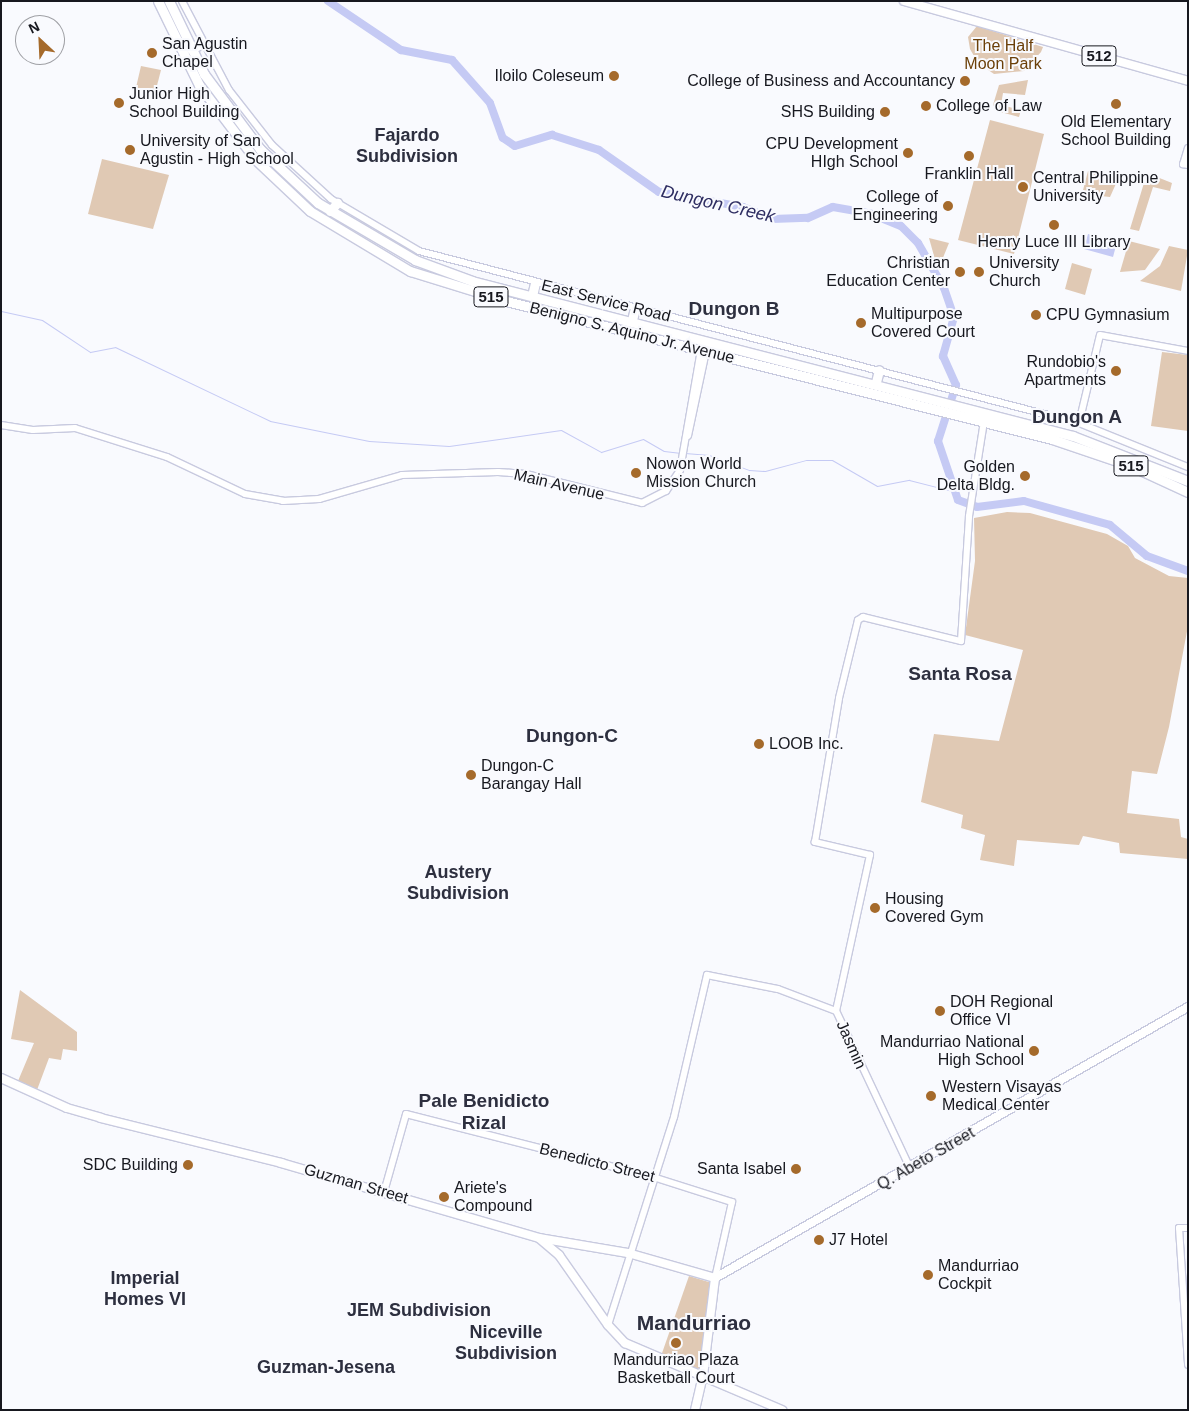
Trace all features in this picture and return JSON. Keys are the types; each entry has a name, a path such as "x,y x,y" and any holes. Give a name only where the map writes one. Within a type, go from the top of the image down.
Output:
{"highway":[{"name":"Benigno S. Aquino Jr. Avenue","path":"158,1 191,49 219,97 260,149 330,211 415,260 499,288 632,320 962,405 1072,440 1188,481"},
{"name":"Benigno S. Aquino Jr. Avenue","path":"169,1 173,24 209,100 252,155 293,198 349,238 418,275 495,298 661,340 959,415 1072,440 1188,492"},
{"path":"191,49 201,44"},
{"path":"252,155 260,149"},
{"path":"330,211 336,202"},
{"path":"349,238 357,228"},
{"path":"532,296 535,283"},
{"path":"495,298 499,288"},
{"path":"632,320 635,308"},
{"path":"661,340 664,329"},
{"path":"797,374 801,364"},
{"path":"876,382 879,370"}],"main road":[{"name":"512","path":"904,1 1188,81"},
{"name":"Q. Abeto Street","path":"715,1278 1188,1007"},
{"name":"Guzman Street","path":"1,1078 67,1108 384,1192 539,1238 628,1253 715,1278"},
{"path":"539,1238 559,1255 608,1325 641,1352 782,1410"},
{"path":"695,1410 703,1376 715,1278"}],"street":[{"name":"East Service Road","path":"182,1 201,44 254,124 336,202 419,251 535,283 1079,423 1188,467"},
{"path":"1186,165 1188,148"},
{"path":"1079,423 1100,335 1188,351"},
{"name":"Main Avenue","path":"1,425 75,428 167,457 224,485 270,499 301,502 332,496 402,475 517,473 642,503 666,491 683,462 704,350"},
{"name":"Jasmin","path":"910,1168 836,1011 870,855 815,842 839,698 858,620 863,617 961,641 971,503 984,421"},
{"path":"608,1325 628,1253 674,1117 707,975 795,993 836,1011"},
{"name":"Benedicto Street","path":"384,1192 406,1114 653,1177 732,1202 715,1278"},
{"path":"1188,1228 1179,1228 1188,1365"}],"green space":[{"name":"The Half Moon Park","path":"977,26 1043,47 1041,52 1024,71 994,74 978,63 970,49 968,37"},
{"path":"141,66 161,70 153,101 134,96"},
{"path":"1028,80 1025,95 1003,93 1001,105 1021,110 1019,117 997,111 993,105 999,85"},
{"path":"990,120 1044,134 1014,254 958,240"},
{"path":"102,159 169,175 153,229 88,214"},
{"path":"1088,171 1119,177 1110,197 1082,194"},
{"path":"1147,173 1172,183 1170,191 1153,187 1139,231 1130,229"},
{"path":"929,238 949,243 940,265 936,263"},
{"path":"1129,241 1160,249 1145,270 1120,272"},
{"path":"1169,246 1188,250 1181,291 1140,281 1160,266"},
{"path":"1072,263 1092,269 1085,295 1065,289"},
{"path":"1162,352 1188,355 1188,431 1151,426"},
{"path":"1007,512 1030,513 1107,534 1128,546 1135,558 1169,576 1188,578 1188,626 1169,727 1157,774 1132,771 1127,813 1179,819 1181,837 1188,839 1188,859 1120,853 1119,843 1083,836 1079,845 1017,840 1014,866 980,860 985,835 961,828 963,815 921,802 934,734 999,741 1023,650 965,635 975,561 974,518"},
{"path":"20,990 77,1032 77,1051 63,1049 61,1060 49,1058 37,1090 18,1081 34,1043 11,1039"},
{"path":"689,1276 712,1283 701,1367 696,1370 661,1356"}],"water":[{"path":"1088,234 1117,242 1113,257 1084,249"}],"waterway":[{"name":"Dungon Creek","path":"328,1 401,50 452,60 490,103 503,138 515,146 552,135 599,150 659,192 743,207 772,219 808,218 833,207 871,214 901,226 918,243 944,288 954,317 943,356 956,385 938,441 958,500 977,507 1024,501 1110,525 1147,556 1188,571"},
{"path":"1,311 42,320 90,352 115,347 270,421 369,441 449,446 561,430 601,452 643,439 664,451 681,453"},
{"path":"685,453 709,455 749,470 765,471 806,460 832,460 877,486 909,480 952,491"}],"place":[{"name":"San Agustin Chapel","path":"152,53"},
{"name":"Iloilo Coleseum","path":"614,76"},
{"name":"College of Business and Accountancy","path":"965,81"},
{"name":"Junior High School Building","path":"119,103"},
{"name":"Old Elementary School Building","path":"1116,104"},
{"name":"College of Law","path":"926,106"},
{"name":"SHS Building","path":"885,112"},
{"name":"University of San Agustin - High School","path":"130,150"},
{"name":"CPU Development HIgh School","path":"908,153"},
{"name":"Franklin Hall","path":"969,156"},
{"name":"Central Philippine University","path":"1023,187"},
{"name":"College of Engineering","path":"948,206"},
{"name":"Henry Luce III Library","path":"1054,225"},
{"name":"Christian Education Center","path":"960,272"},
{"name":"University Church","path":"979,272"},
{"name":"CPU Gymnasium","path":"1036,315"},
{"name":"Multipurpose Covered Court","path":"861,323"},
{"name":"Rundobio's Apartments","path":"1116,371"},
{"name":"Nowon World Mission Church","path":"636,473"},
{"name":"Golden Delta Bldg.","path":"1025,476"},
{"name":"LOOB Inc.","path":"759,744"},
{"name":"Dungon-C Barangay Hall","path":"471,775"},
{"name":"Housing Covered Gym","path":"875,908"},
{"name":"DOH Regional Office VI","path":"940,1011"},
{"name":"Mandurriao National High School","path":"1034,1051"},
{"name":"Western Visayas Medical Center","path":"931,1096"},
{"name":"SDC Building","path":"188,1165"},
{"name":"Santa Isabel","path":"796,1169"},
{"name":"Ariete's Compound","path":"444,1197"},
{"name":"J7 Hotel","path":"819,1240"},
{"name":"Mandurriao Cockpit","path":"928,1275"},
{"name":"Mandurriao Plaza Basketball Court","path":"676,1343"}],"district":[{"name":"Fajardo Subdivision","path":"407,146"},
{"name":"Dungon B","path":"734,309"},
{"name":"Dungon A","path":"1077,417"},
{"name":"Santa Rosa","path":"960,674"},
{"name":"Dungon-C","path":"572,736"},
{"name":"Austery Subdivision","path":"458,883"},
{"name":"Pale Benidicto Rizal","path":"484,1112"},
{"name":"Imperial Homes VI","path":"145,1289"},
{"name":"JEM Subdivision","path":"419,1310"},
{"name":"Mandurriao","path":"694,1323"},
{"name":"Niceville Subdivision","path":"506,1344"},
{"name":"Guzman-Jesena","path":"326,1367"}]}
